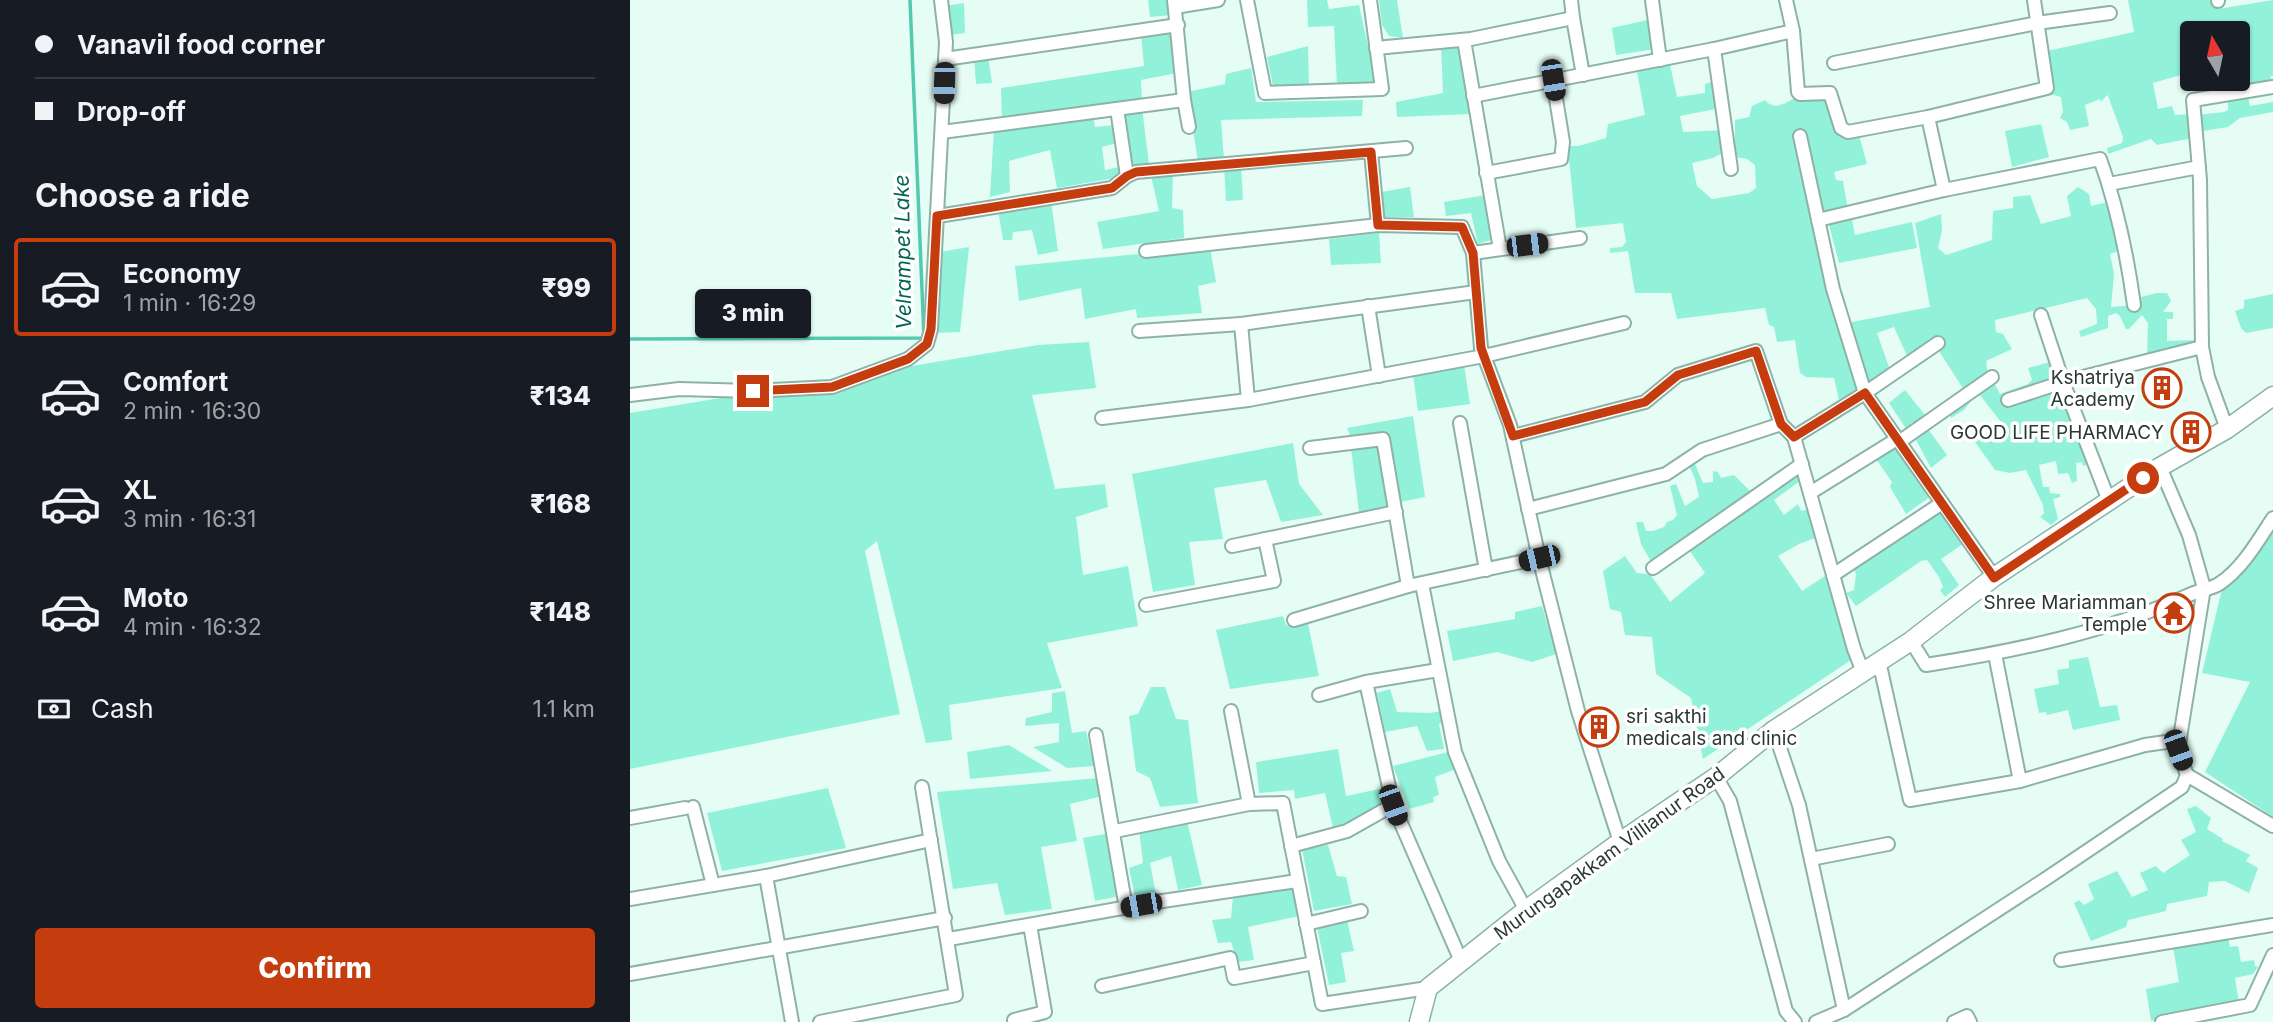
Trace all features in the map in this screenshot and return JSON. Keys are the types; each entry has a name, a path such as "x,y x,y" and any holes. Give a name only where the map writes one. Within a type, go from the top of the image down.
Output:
{"main road":[{"name":"Murungapakkam Villianur Road","path":"1427,989 1526,910 1716,777 1774,730 1911,640 1994,578 2109,501 2160,467 2227,429 2273,396"},
{"path":"1419,1022 1427,989"}],"street":[{"path":"630,395 679,389 753,391 832,387 908,359 927,344 931,329 946,42 941,0"},
{"path":"1189,127 1175,4 1217,0"},
{"path":"1247,0 1265,93 1382,89 1370,0"},
{"path":"1571,0 1583,75"},
{"path":"1652,0 1660,60"},
{"path":"1786,0 1793,31 1799,93 1830,93 1840,128 1844,132 1928,117 2048,88 2034,0"},
{"path":"1834,63 2037,23 2110,12"},
{"path":"1376,48 1464,40 1573,18"},
{"path":"945,59 1178,25"},
{"path":"1473,96 1793,31"},
{"path":"1464,40 1500,249"},
{"path":"1714,49 1731,169"},
{"path":"1486,173 1561,159 1563,142 1553,80"},
{"path":"2227,429 2208,377 2202,347 2199,167 2193,100 2273,87"},
{"path":"942,132 1184,100"},
{"path":"1117,109 1127,176"},
{"path":"1928,117 1944,190"},
{"path":"1800,136 1833,289 1865,393 1994,578"},
{"path":"937,216 1112,188 1136,172 1406,148"},
{"path":"1371,152 1378,225"},
{"path":"1818,220 1944,190 2099,159 2109,184 2126,249 2134,304"},
{"path":"2109,184 2199,167"},
{"path":"1146,251 1378,225 1462,227 1473,253 1481,348 1513,436 1539,558 1578,711 1620,842"},
{"path":"1473,253 1580,238"},
{"path":"1139,331 1241,324 1476,292"},
{"path":"1368,306 1379,376"},
{"path":"2041,315 2063,382 2109,501"},
{"path":"1102,418 1248,400 1484,356 1624,323"},
{"path":"1241,324 1248,400"},
{"path":"1794,437 1938,343"},
{"path":"2008,400 2063,382 2202,347"},
{"path":"1513,436 1645,402 1678,375 1756,351 1781,424 1794,437 1854,649 1863,672"},
{"path":"1810,493 1898,441 1992,377"},
{"path":"1460,423 1486,570"},
{"path":"1528,509 1666,474 1702,450 1781,424"},
{"path":"1310,448 1383,439 1395,512 1438,670 1455,752 1499,861 1526,910"},
{"path":"1653,568 1802,464"},
{"path":"2160,467 2189,535 2204,588 2178,750 2187,775 2273,826"},
{"path":"1833,575 1942,503"},
{"path":"1232,546 1395,512"},
{"path":"1911,640 1926,665 1995,654 2147,614 2204,588 2217,586 2236,569 2273,518"},
{"path":"1146,605 1275,581 1265,539"},
{"path":"1294,620 1415,585 1539,558"},
{"path":"1995,654 2020,781"},
{"path":"1879,661 1910,800 2020,781 2145,744 2180,740"},
{"path":"1318,695 1366,682 1438,670"},
{"path":"1366,682 1393,805 1461,961"},
{"path":"1231,711 1249,804"},
{"path":"1774,730 1800,805 1844,1010"},
{"path":"1096,735 1115,831 1126,908"},
{"path":"1816,1022 1844,1010 2047,878 2182,787 2187,775"},
{"path":"1716,777 1730,801 1786,1011 1795,1022"},
{"path":"820,1022 956,995 922,787"},
{"path":"1115,831 1249,804 1283,803 1322,1004 1427,989"},
{"path":"1291,846 1347,831 1393,805"},
{"path":"630,818 689,807 713,884"},
{"path":"630,899 766,876 932,841"},
{"path":"1811,859 1888,844"},
{"path":"766,876 792,1022"},
{"path":"948,939 1297,881"},
{"path":"1306,924 1362,911"},
{"path":"630,974 945,918"},
{"path":"1015,1022 1014,1020 1045,1012 1030,925"},
{"path":"2061,960 2273,925"},
{"path":"2162,1022 2250,1005 2273,956"},
{"path":"1102,986 1230,958 1234,978 1314,963"},
{"path":"1954,1022 1968,1016 1970,1022"}],"green space":[{"path":"1148,0 1168,0 1171,15 1150,17"},
{"path":"1307,0 1327,0 1329,9 1359,5 1376,82 1337,86 1334,26 1308,27"},
{"path":"1379,0 1397,0 1403,38 1389,36 1382,25"},
{"path":"2128,0 2209,0 2218,9 2273,0 2273,76 2270,83 2250,88 2250,21 2180,21 2180,75 2153,83 2158,109 2172,106 2175,115 2192,114 2195,130 2188,139 2157,145 2151,139 2108,154 2107,148 2122,143 2123,137 2108,96 2101,102 2100,99 2085,105 2089,126 2070,130 2067,122 2060,118 2063,112 2061,97 2046,93 2047,51 2134,32"},
{"path":"964,3 965,33 948,35 945,6"},
{"path":"1652,19 1655,49 1616,55 1612,28"},
{"path":"1175,29 1177,73 1141,80 1142,102 1002,118 1001,88 1144,66 1141,34"},
{"path":"1308,46 1309,88 1273,86 1267,57"},
{"path":"1460,46 1473,114 1397,117 1396,102 1443,93 1441,47"},
{"path":"988,56 992,83 976,84 974,58"},
{"path":"1669,60 1677,97 1705,93 1705,84 1718,80 1721,108 1680,116 1683,132 1724,130 1726,151 1713,158 1692,163 1697,186 1712,199 1749,193 1756,188 1755,165 1747,159 1735,157 1729,141 1735,139 1735,120 1749,117 1752,106 1765,100 1774,106 1802,95 1826,93 1839,129 1859,135 1867,164 1834,172 1836,180 1843,181 1848,210 1820,217 1860,389 1839,400 1834,378 1806,377 1800,373 1795,340 1777,342 1774,327 1769,325 1765,308 1677,319 1671,293 1635,293 1628,251 1610,253 1610,248 1622,247 1626,242 1623,223 1576,228 1569,159 1563,157 1565,146 1578,146 1606,138 1608,124 1645,115 1636,66"},
{"path":"1251,68 1256,102 1363,100 1362,116 1221,120 1224,160 1198,162 1187,92 1225,84 1226,74"},
{"path":"2247,92 2250,106 2273,102 2273,112 2240,118 2228,127 2197,132 2197,115 2224,112 2228,110 2228,95"},
{"path":"1142,108 1149,164 1128,167 1120,112"},
{"path":"1093,115 1095,127 1115,125 1117,143 1102,147 1105,170 1119,167 1121,177 1057,188 1050,150 1009,161 1010,192 990,197 994,129"},
{"path":"2041,124 2049,157 2012,167 2005,131"},
{"path":"1241,165 1243,200 1226,201 1224,166"},
{"path":"1173,172 1172,208 1183,210 1184,238 1103,249 1097,222 1159,211 1151,176"},
{"path":"1410,187 1414,217 1383,217 1381,192"},
{"path":"2078,187 2089,194 2091,206 2112,201 2124,249 2110,254 2114,274 2111,307 2134,305 2141,300 2137,298 2167,293 2171,301 2163,312 2173,312 2173,319 2167,319 2167,341 2196,340 2200,346 2147,357 2148,323 2142,315 2126,329 2116,313 2108,316 2108,328 2081,337 2079,331 2097,324 2096,309 2087,298 1995,320 1996,332 2003,334 2012,349 1986,361 1988,376 1964,390 1939,351 1946,344 1940,337 1907,356 1894,327 1877,333 1890,370 1866,384 1847,323 1930,307 1915,223 1941,214 1942,230 1938,248 1946,255 1992,240 1993,211 2013,208 2013,197 2030,195 2041,224 2071,216 2067,196"},
{"path":"1486,195 1494,239 1478,244 1471,213 1446,216 1444,202"},
{"path":"1051,201 1058,251 1038,255 1032,230 1013,232 1012,240 1003,240 998,210"},
{"path":"1851,214 1855,235 1912,222 1917,248 1839,263 1828,221"},
{"path":"1379,233 1381,263 1331,265 1329,239"},
{"path":"969,247 960,332 936,333 940,252"},
{"path":"1210,247 1216,282 1198,286 1202,313 1137,318 1136,309 1085,319 1081,288 1019,301 1015,266"},
{"path":"2273,294 2273,328 2246,333 2241,328 2235,311 2244,308 2244,300"},
{"path":"1089,342 1096,388 1032,395 1055,489 1105,484 1108,507 1076,517 1083,575 1128,566 1138,626 1047,643 1062,688 949,705 952,740 926,743 877,541 865,551 900,714 630,769 630,413 1038,345"},
{"path":"2054,357 2092,463 2083,466 2082,462 2076,463 2077,481 2072,483 2068,473 2058,474 2056,461 2039,465 2043,487 2049,487 2050,493 2060,494 2060,497 2053,499 2058,519 2051,525 2040,517 2044,513 2043,505 2026,470 2010,473 1995,470 1975,442 1996,431 2001,422 1976,390 1992,379 2000,394 2028,384 2032,380 2028,368 2050,362"},
{"path":"1464,365 1470,404 1418,411 1413,375"},
{"path":"1905,390 1925,415 1907,430 1889,403"},
{"path":"1975,391 1977,393 1964,410 1951,418 1950,414 1947,415 1928,429 1947,455 1931,468 1915,438 1925,427"},
{"path":"1413,416 1425,497 1400,502 1389,434 1351,438 1347,428"},
{"path":"1897,441 1934,494 1906,514 1890,487 1892,482 1874,456"},
{"path":"1293,443 1299,484 1323,515 1281,522 1266,480 1214,488 1223,539 1189,542 1195,585 1153,592 1132,474"},
{"path":"1379,443 1390,507 1359,512 1351,448"},
{"path":"1693,459 1703,483 1713,482 1713,471 1718,472 1721,478 1734,475 1753,494 1653,565 1641,544 1636,522 1643,522 1646,531 1653,531 1673,520 1677,515 1670,486 1676,484 1685,506 1699,497 1688,463"},
{"path":"1795,470 1800,481 1774,500 1784,515 1798,504 1801,511 1810,509 1818,537 1778,556 1802,591 1825,576 1851,660 1703,759 1691,698 1656,674 1652,637 1625,635 1621,612 1610,609 1603,571 1625,556 1637,573 1650,574 1670,602 1705,573 1687,547"},
{"path":"1941,506 1966,542 1941,559 1959,585 1945,597 1940,590 1943,587 1939,577 1927,560 1921,561 1856,606 1846,593 1854,590 1856,574 1852,565"},
{"path":"2273,528 2273,817 2205,772 2250,682 2202,673 2221,593 2245,567"},
{"path":"1542,606 1556,654 1532,662 1497,652 1453,661 1447,631 1515,619 1515,612"},
{"path":"1283,616 1286,625 1308,624 1319,676 1230,689 1216,630"},
{"path":"2088,657 2100,707 2117,705 2120,720 2073,730 2068,710 2047,715 2046,712 2039,713 2034,689 2059,684 2057,670 2069,668 2069,660"},
{"path":"1151,687 1165,687 1176,719 1188,720 1198,803 1160,807 1150,778 1136,771 1129,716 1138,714"},
{"path":"1390,689 1397,712 1442,711 1444,721 1439,724 1444,749 1427,751 1417,726 1385,732 1377,693"},
{"path":"1065,691 1072,733 1086,731 1094,766 1067,768 1033,747 1059,742 1059,723 1025,726 1026,718 1052,712 1052,693"},
{"path":"1009,745 1052,771 970,779 967,752"},
{"path":"1338,749 1346,796 1384,788 1388,803 1352,822 1333,828 1325,793 1295,799 1294,790 1259,793 1256,762"},
{"path":"1448,752 1456,769 1435,777 1439,795 1433,797 1434,802 1409,809 1393,766"},
{"path":"1099,778 1102,796 1070,804 1077,841 1041,847 1052,909 1005,915 997,883 953,889 937,792"},
{"path":"828,788 846,848 722,871 707,813"},
{"path":"2196,806 2211,818 2207,829 2223,839 2222,841 2250,855 2246,861 2258,868 2249,893 2225,881 2209,882 2207,896 2167,904 2166,911 2128,920 2126,927 2091,941 2074,903 2079,900 2084,905 2094,899 2088,884 2117,871 2132,897 2148,890 2140,873 2156,866 2163,873 2190,855 2181,840 2196,832 2187,809"},
{"path":"1187,821 1202,885 1178,890 1171,856 1150,863 1156,894 1135,896 1129,868 1143,863 1139,829"},
{"path":"1110,833 1120,896 1095,901 1083,838"},
{"path":"1328,845 1337,876 1346,877 1352,904 1314,911 1302,849"},
{"path":"1293,885 1299,916 1248,927 1254,960 1238,962 1231,942 1218,943 1212,920 1231,918 1233,896"},
{"path":"1347,920 1354,951 1341,953 1346,982 1329,985 1317,927"},
{"path":"2228,938 2230,947 2238,946 2241,962 2254,960 2255,966 2258,967 2253,974 2235,978 2239,1003 2151,1021 2146,989 2179,982 2173,947"}],"waterway":[{"name":"Velrampet Lake","path":"630,339 924,338 910,0"}],"place":[{"name":"Kshatriya Academy","path":"2162,388"},
{"name":"GOOD LIFE PHARMACY","path":"2191,432"},
{"name":"Shree Mariamman Temple","path":"2174,613"},
{"name":"sri sakthi medicals and clinic","path":"1599,727"}],"route":[{"path":"753,391 832,387 908,359 927,344 931,329 937,216 1112,188 1136,172 1371,152 1378,225 1462,227 1473,253 1481,348 1513,436 1645,402 1678,375 1756,351 1781,424 1794,437 1865,393 1994,578 2143,478"}]}
